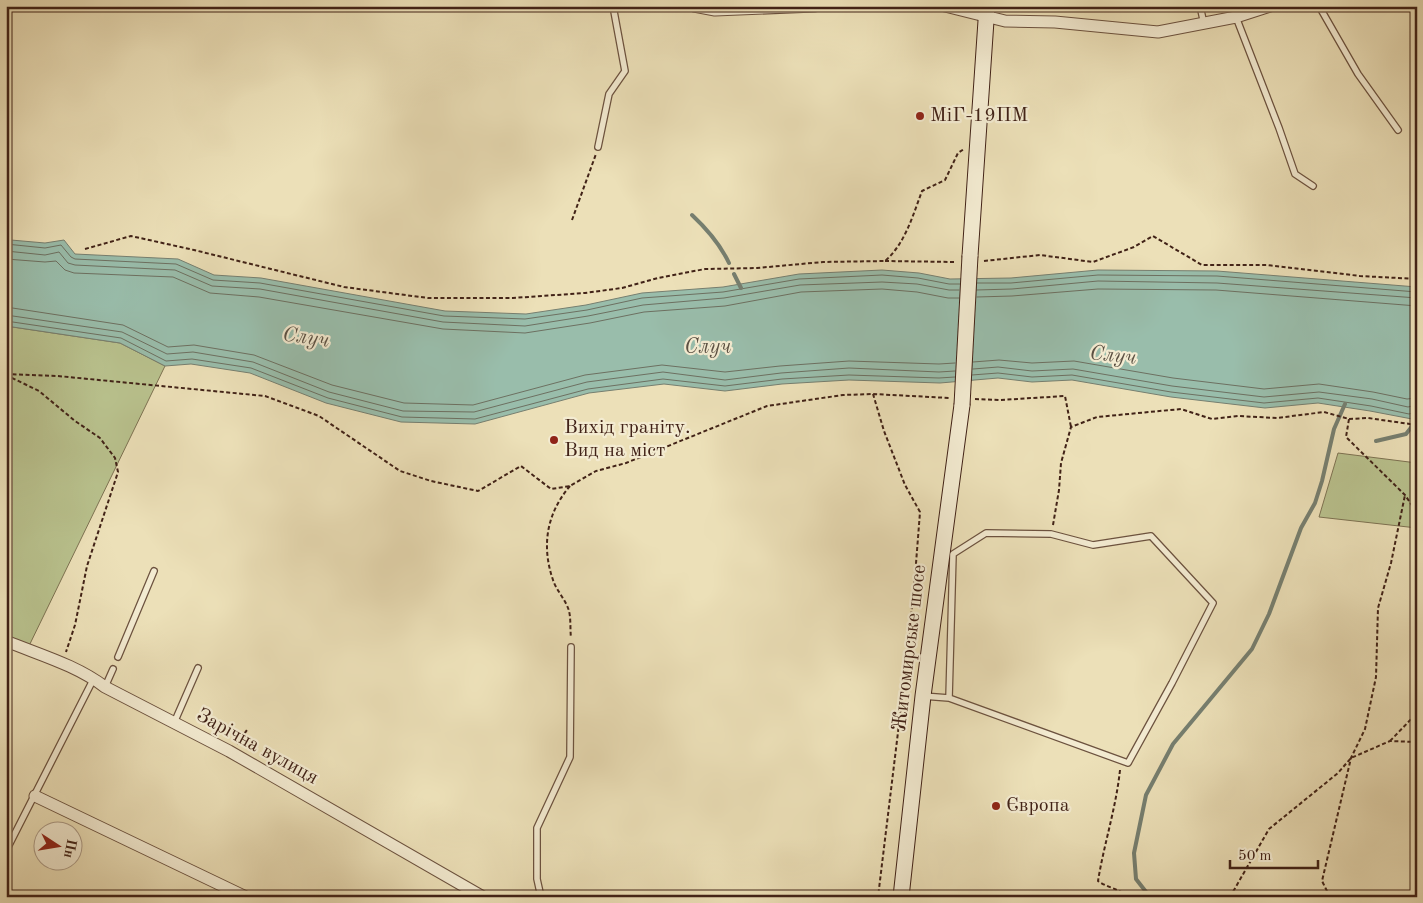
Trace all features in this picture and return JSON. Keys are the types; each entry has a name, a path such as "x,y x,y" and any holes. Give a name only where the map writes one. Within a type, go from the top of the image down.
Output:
{"main road":[{"name":"Житомирське шосе","path":"901,897 923,696 963,401 977,258 987,11"}],"street":[{"path":"694,6 715,10 815,6"},
{"path":"945,6 987,11 1005,20 1055,22 1158,32 1236,17 1270,6"},
{"name":"Зарічна вулиця","path":"6,641 62,662 94,678 105,687 229,751 484,897"},
{"path":"35,796 246,897"}],"lane":[{"path":"598,147 609,94 625,71 612,6"},
{"path":"1200,6 1204,24"},
{"path":"1319,6 1358,74 1398,130"},
{"path":"1236,17 1295,174 1313,186"},
{"path":"923,696 949,698 1128,763 1213,603 1151,536 1093,545 1051,534 986,533 953,554 949,698"},
{"path":"118,657 154,571"},
{"path":"541,897 537,879 538,828 570,757 571,648"},
{"path":"174,722 198,668"},
{"path":"105,687 113,669"},
{"path":"6,851 94,678"}],"path":[{"path":"572,220 598,147"},
{"path":"885,261 891,256 908,228 922,191 945,180 958,153 968,147"},
{"path":"85,250 131,236 344,287 428,298 513,298 585,293 622,288 658,278 705,269 757,268 823,262 954,262"},
{"path":"977,258 1040,255 1093,262 1134,247 1154,236 1202,265 1267,265 1360,276 1417,279"},
{"path":"6,374 58,376 265,396 319,416 400,471 431,482 478,491 521,466 551,489 570,486"},
{"path":"6,374 39,391 75,421 100,438 115,458 118,472 87,566 75,625 62,662"},
{"path":"873,394 884,431 905,485 920,512 914,590 878,897"},
{"path":"571,648 569,610 553,580 546,551 549,520 559,498 570,486 596,471 626,463 767,406 843,395 873,394 963,401 1065,396 1071,427 1061,463 1059,490 1051,534"},
{"path":"1071,427 1097,417 1181,410 1212,419 1238,416 1276,418 1324,412 1349,419 1368,418 1417,425"},
{"path":"1349,419 1346,437 1404,494 1417,513"},
{"path":"1230,897 1269,829 1338,773 1350,758 1365,729 1376,677 1378,608 1391,563 1404,494"},
{"path":"1350,758 1390,741 1417,713"},
{"path":"236,745 247,730"},
{"path":"1390,741 1417,742"},
{"path":"1330,897 1322,881 1350,758"},
{"path":"1121,760 1118,792 1108,827 1098,882 1106,887 1124,892 1129,897"}],"green space":[{"path":"6,326 120,343 165,366 27,650 6,641"},
{"path":"1338,453 1417,463 1417,528 1319,517"}],"water":[{"name":"Случ","path":"6,238 45,243 64,240 75,254 178,259 214,275 261,278 445,311 526,314 586,305 642,293 723,287 799,274 882,270 919,273 950,279 1011,278 1098,270 1217,271 1417,287 1417,415 1412,419 1318,403 1265,408 1171,397 1072,380 1032,382 998,378 940,383 849,380 782,384 725,391 664,384 589,393 475,424 401,422 326,403 250,373 191,364 165,366 120,343 6,326"}],"waterway":[{"path":"692,215 713,237 729,263"},
{"path":"734,274 741,288"},
{"path":"1150,897 1136,879 1134,853 1146,795 1173,744 1252,649 1269,614 1301,528 1315,503 1334,429 1345,404"},
{"path":"1376,441 1406,434 1417,420"}],"place":[{"name":"МіГ-19ПМ","path":"920,116"},
{"name":"Вихід граніту. Вид на міст","path":"554,440"},
{"name":"Європа","path":"996,806"}]}
